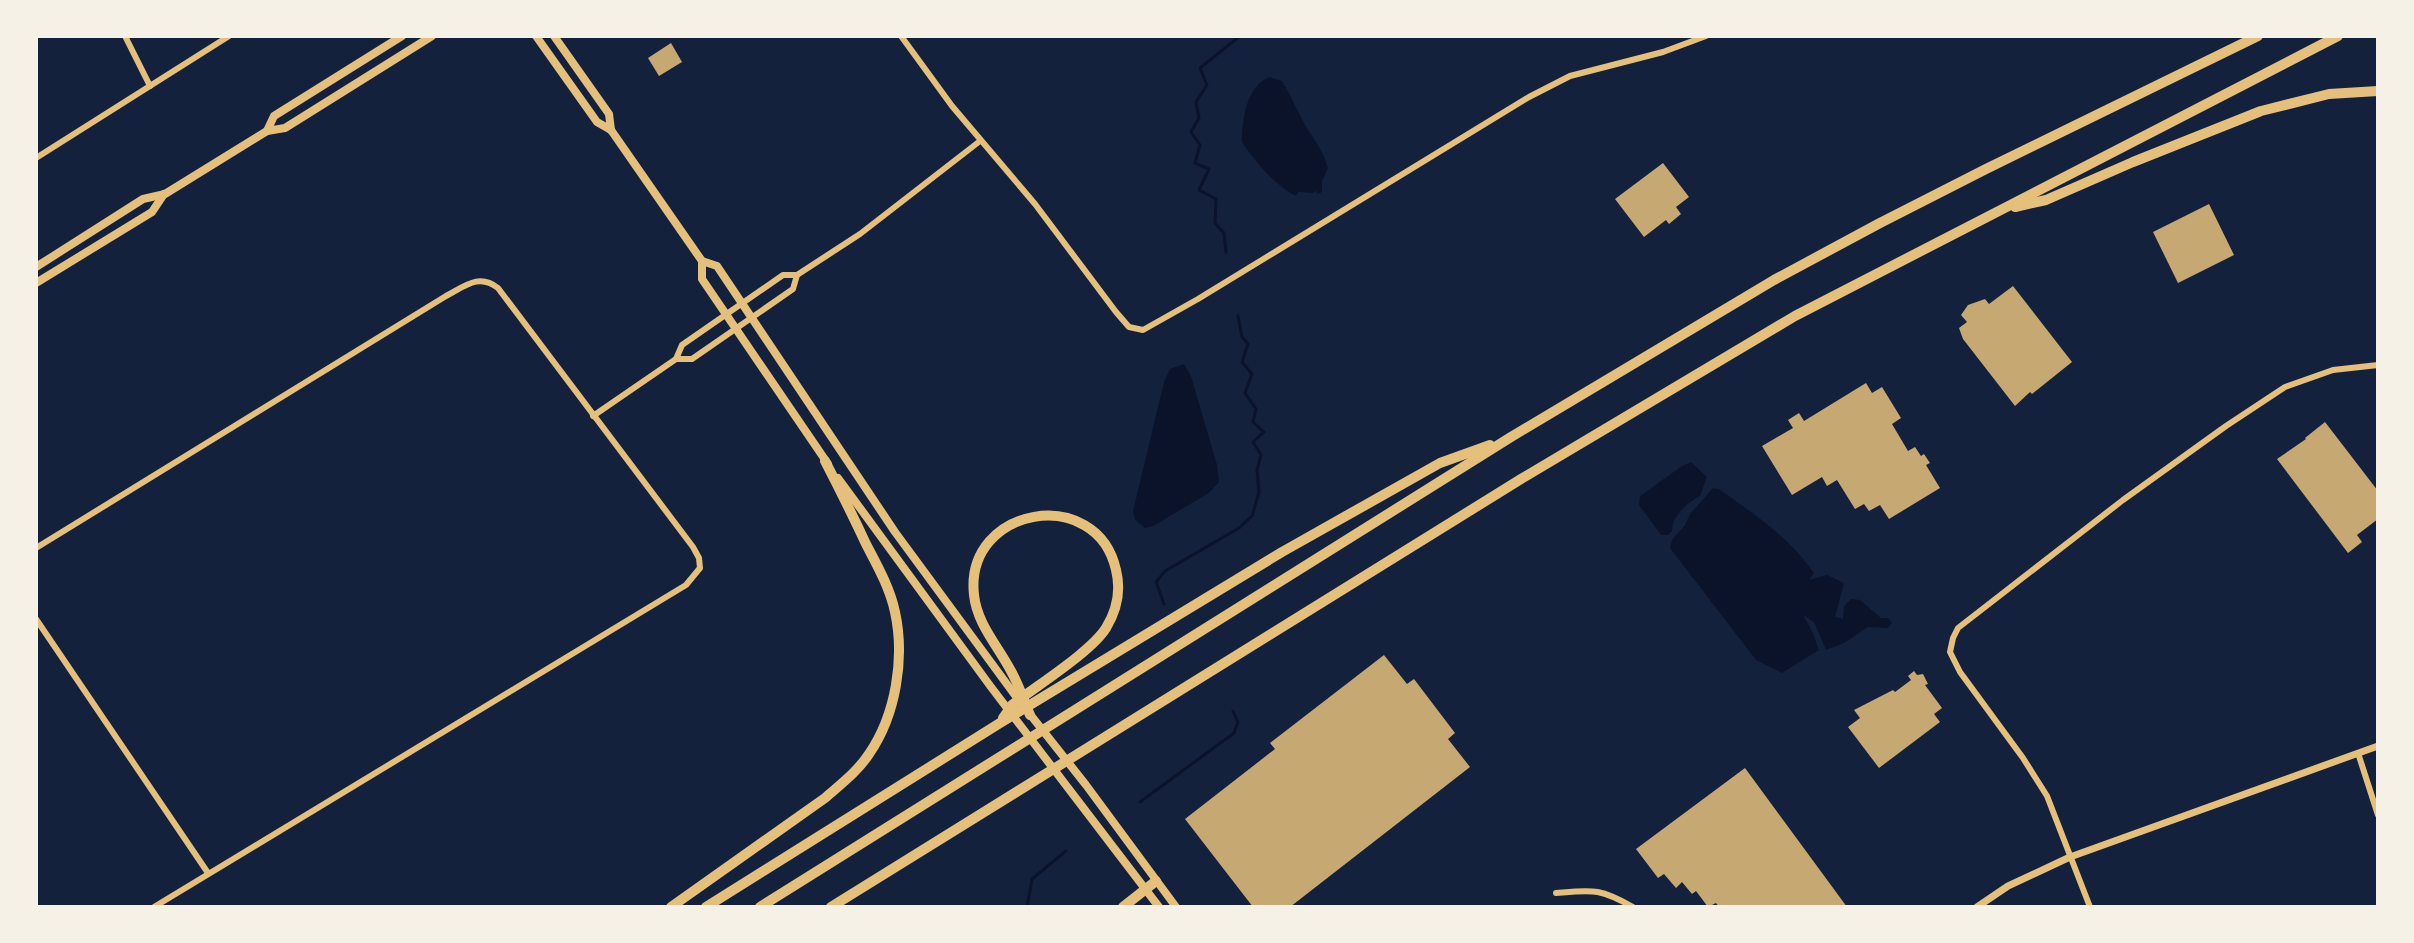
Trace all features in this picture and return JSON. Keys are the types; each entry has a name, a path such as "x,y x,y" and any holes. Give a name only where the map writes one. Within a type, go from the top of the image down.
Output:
{"highway":[{"path":"760,907 1511,437 1774,280 1880,223 2258,36"},
{"path":"831,907 1533,472 1795,316 2338,36"},
{"path":"1998,211 2046,200 2261,111 2329,94 2378,91"},
{"path":"706,907 1000,723 1356,509 1440,463 1511,437"},
{"path":"671,907 848,779 868,757 890,709 899,651 895,610 825,461"},
{"path":"1000,723 1012,705 1089,647 1111,619 1119,585 1108,549 1095,533 1076,521 1055,515 1033,516 997,533 986,545 974,570 974,596 980,619 1011,671 1030,715"},
{"path":"1123,907 1156,881"}],"main road":[{"path":"267,131 274,116 402,36"},
{"path":"36,267 143,199 165,194 267,131 285,128 432,36"},
{"path":"536,36 597,122 611,130 702,261 702,279 825,461 1073,797 1159,907"},
{"path":"554,36 609,114 611,130"},
{"path":"36,283 152,212 165,194"},
{"path":"702,261 717,266 895,532 1002,679 1086,785 1176,907"}],"street":[{"path":"125,36 150,86"},
{"path":"36,158 229,36"},
{"path":"901,36 980,141 1035,204 1129,327 1143,330 1524,100 1570,76 1663,52 1706,36"},
{"path":"593,416 676,359 682,345 783,275 797,275 860,234 980,141"},
{"path":"676,359 692,359 793,289 797,275"},
{"path":"36,548 446,296 480,280 489,281 498,288 699,558 700,568 686,585 154,907"},
{"path":"2090,907 2047,796 1960,672 1950,652 1958,628 2123,500 2282,389 2333,370 2378,365"},
{"path":"36,619 208,873"},
{"path":"1977,907 2008,886 2070,857 2378,746"},
{"path":"2358,753 2378,815"},
{"path":"1556,893 1590,890 1609,893 1633,907"}],"water":[{"path":"1269,77 1282,81 1324,157 1328,168 1322,181 1322,192 1318,194 1316,191 1298,192 1296,196 1288,191 1266,172 1242,142 1244,114 1250,96"},
{"path":"1184,364 1191,376 1217,465 1219,482 1209,493 1145,528 1135,520 1133,511 1164,382 1170,369"},
{"path":"1691,462 1707,477 1700,496 1681,510 1668,535 1661,535 1639,505 1640,496"},
{"path":"1713,488 1719,489 1782,537 1814,573 1809,580 1827,575 1844,583 1835,617 1843,619 1844,606 1851,599 1860,600 1892,623 1888,628 1868,627 1844,643 1826,650 1814,622 1803,615 1819,650 1782,673 1756,660 1670,548 1690,514"}],"building":[{"path":"671,43 682,62 659,76 648,58"},
{"path":"1663,163 1689,197 1676,207 1681,214 1669,224 1666,220 1644,237 1615,199"},
{"path":"2209,204 2234,255 2178,283 2153,232"},
{"path":"2013,286 2072,362 2015,406 1963,339 1959,328 1967,322 1961,315 1968,305 1985,299 1989,304"},
{"path":"1866,383 1872,393 1882,387 1901,418 1892,424 1908,451 1915,447 1921,456 1924,454 1930,463 1926,465 1940,488 1889,519 1880,505 1869,511 1864,504 1855,509 1837,480 1827,486 1822,477 1792,495 1762,446 1793,428 1788,420 1799,413 1804,421"},
{"path":"2325,422 2378,491 2378,519 2357,535 2362,542 2348,553 2277,459"},
{"path":"1384,655 1407,684 1414,679 1455,733 1448,739 1470,767 1290,907 1253,907 1185,819 1275,749 1270,743"},
{"path":"1914,671 1917,675 1923,674 1928,684 1925,685 1942,708 1934,714 1940,722 1879,768 1848,727 1860,718 1854,710 1893,690 1895,692 1911,680 1908,676"},
{"path":"1745,768 1847,907 1719,907 1716,903 1708,907 1696,891 1692,894 1682,882 1676,888 1664,874 1658,878 1636,849"}],"waterway":[{"path":"1226,252 1224,233 1215,223 1216,199 1199,190 1209,169 1195,163 1200,145 1191,132 1199,118 1196,102 1207,85 1200,68 1240,36"},
{"path":"1164,604 1156,582 1165,571 1239,528 1252,516 1259,492 1257,470 1261,455 1253,442 1264,432 1253,422 1256,409 1245,393 1252,374 1242,362 1248,344 1242,337 1238,316"},
{"path":"1140,802 1234,733 1238,722 1233,711"},
{"path":"1027,907 1032,879 1066,851"}]}
